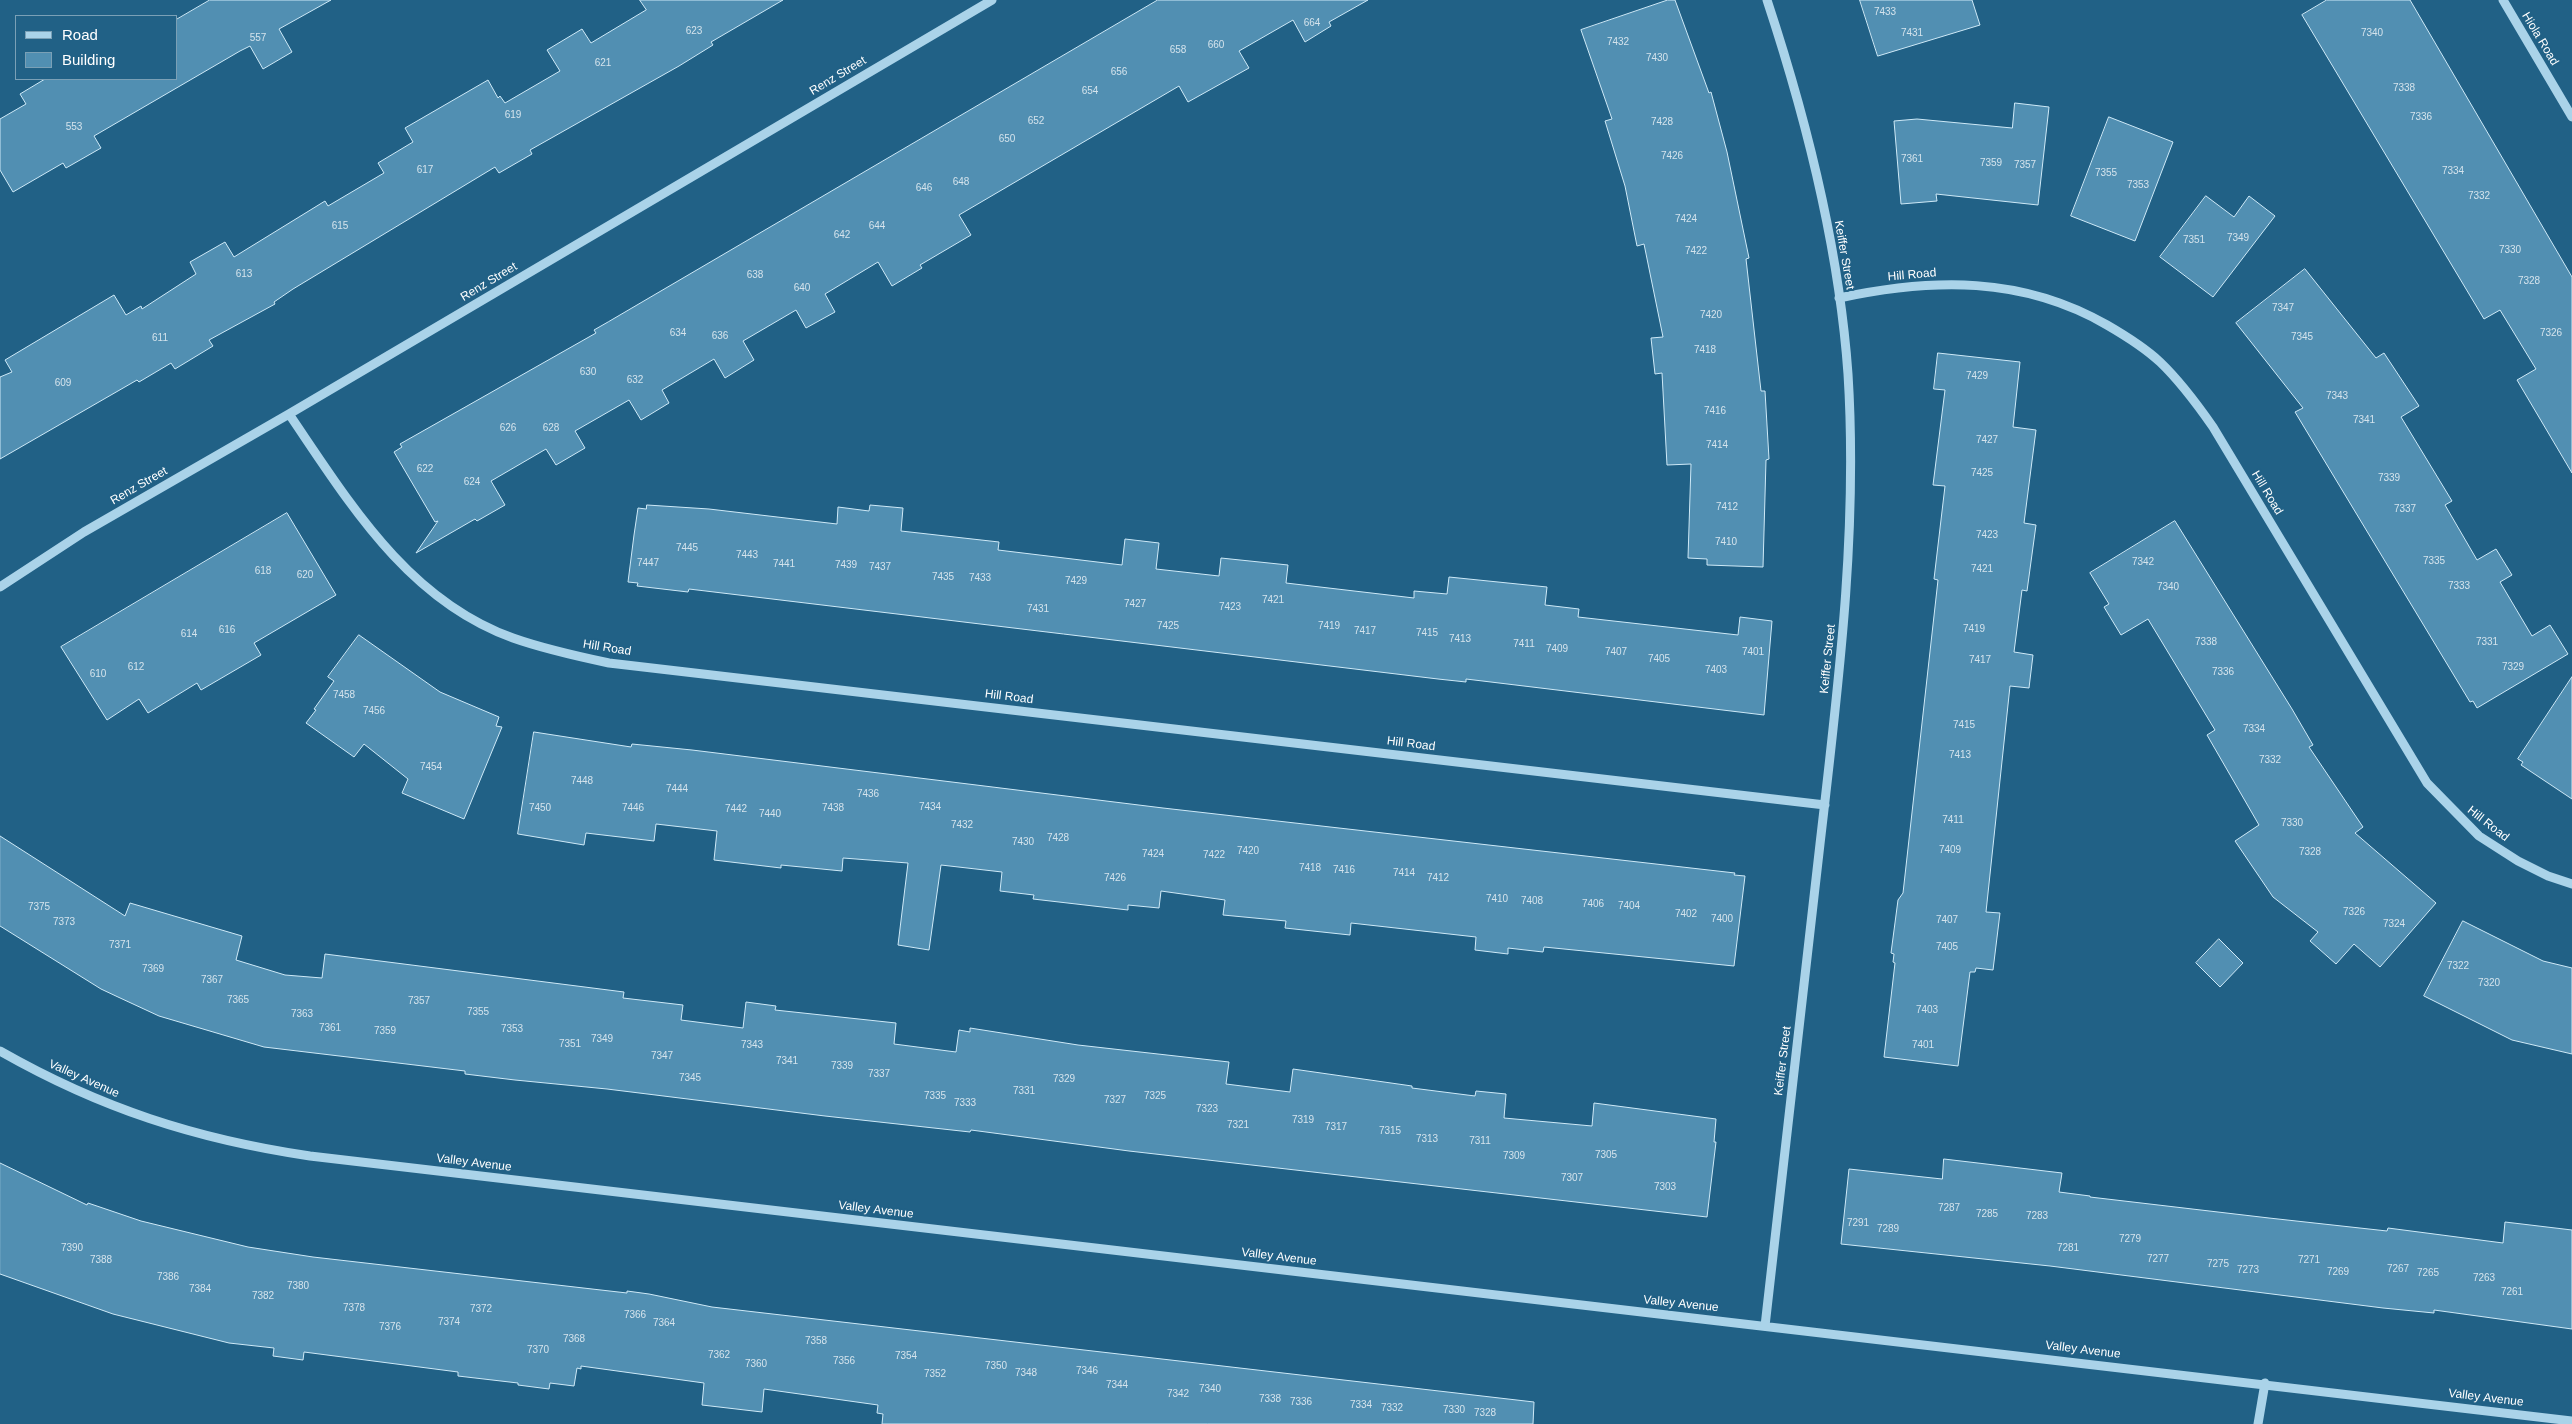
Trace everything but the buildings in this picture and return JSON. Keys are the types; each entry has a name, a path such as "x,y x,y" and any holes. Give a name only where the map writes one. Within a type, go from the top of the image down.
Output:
{"street":[{"name":"Renz Street","path":"0,587 84,532 289,414 992,0"},
{"name":"Keiffer Street","path":"1765,1326 1825,805 1844,621 1852,496 1848,371 1839,298 1828,233 1808,140 1767,0"},
{"name":"Hiola Road","path":"2502,0 2572,117"},
{"name":"Hill Road","path":"1839,298 1912,286 1961,284 2010,288 2051,299 2091,316 2129,338 2159,362 2185,389 2213,427 2427,783 2479,836 2518,861 2548,876 2572,884"},
{"name":"Hill Road","path":"289,414 352,508 402,566 433,593 471,618 511,637 557,652 618,664 1825,805"},
{"name":"Valley Avenue","path":"0,1051 72,1089 129,1113 210,1137 292,1153 2572,1421"},
{"path":"2258,1424 2265,1384"}]}
